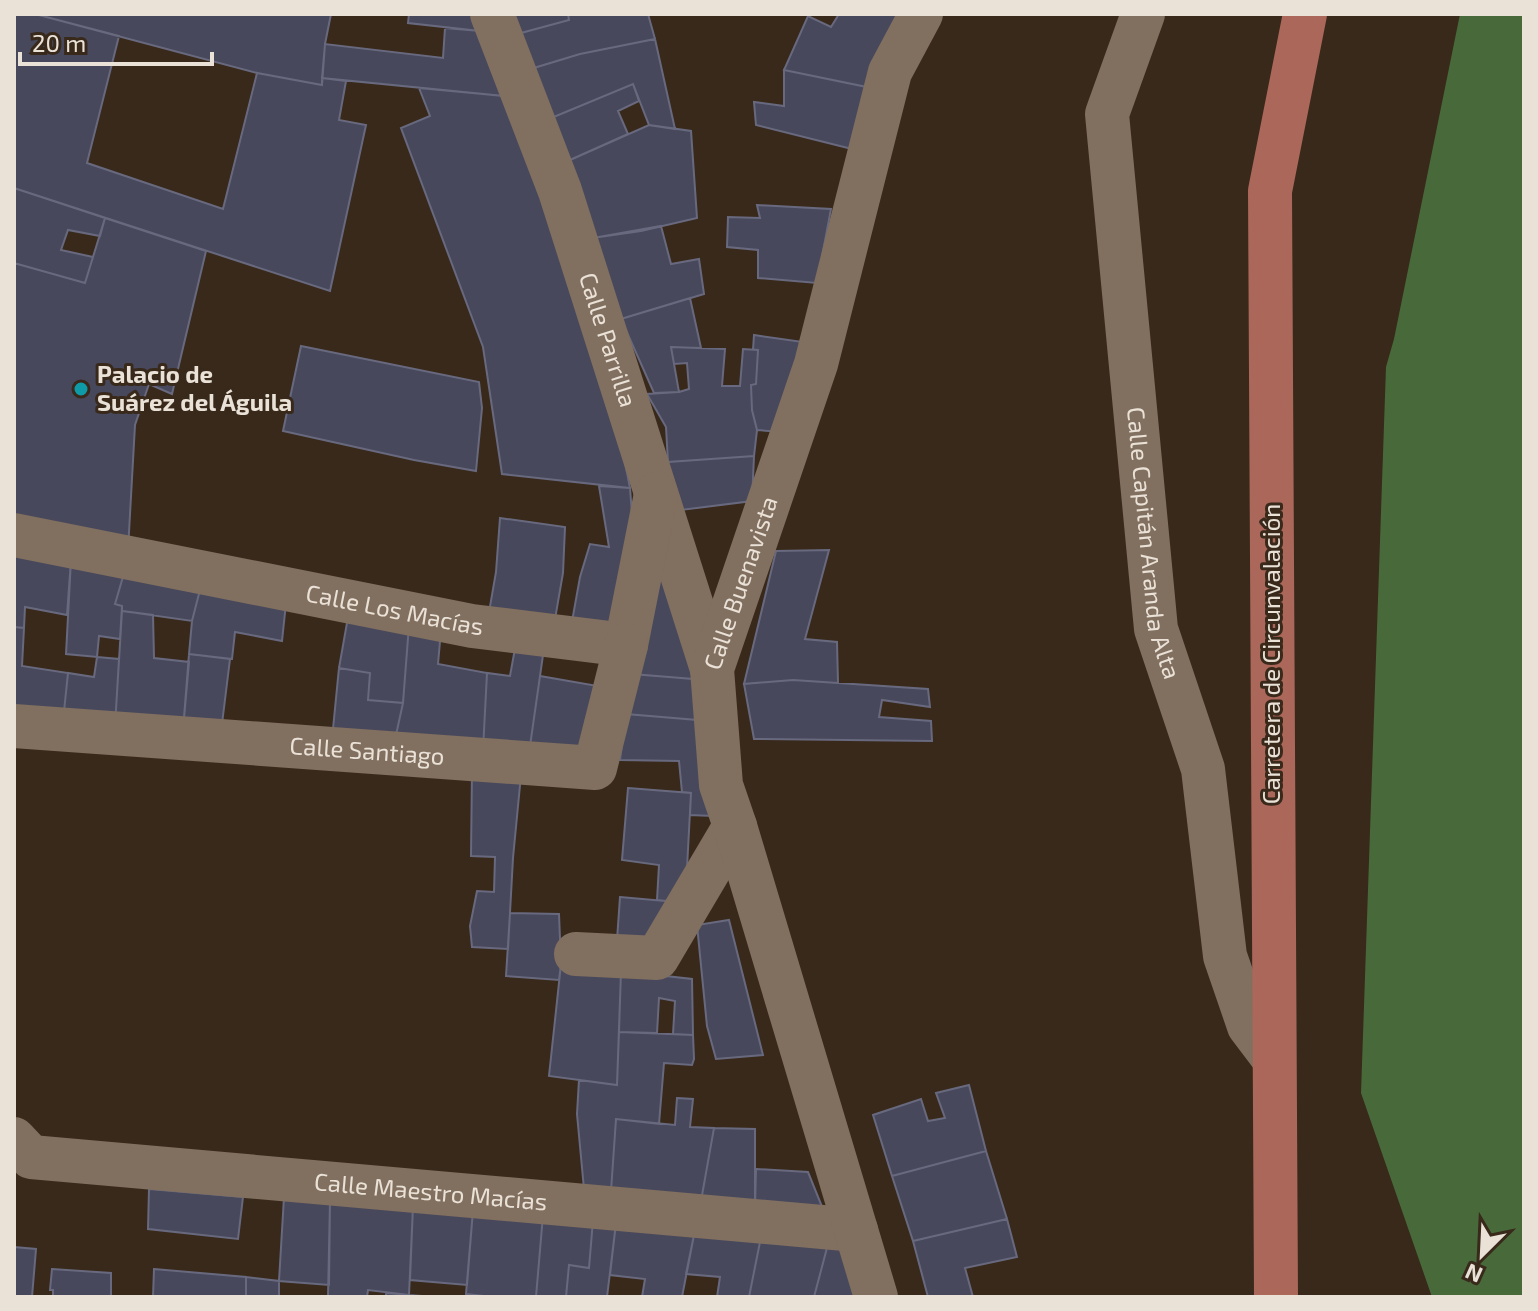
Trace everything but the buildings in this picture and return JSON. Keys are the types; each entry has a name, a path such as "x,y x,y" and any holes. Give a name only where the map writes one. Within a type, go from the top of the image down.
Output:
{"main road":[{"name":"Carretera de Circunvalación","path":"1276,1297 1270,191 1305,14"}],"street":[{"name":"Calle Parrilla","path":"492,14 560,191 712,669"},
{"name":"Calle Buenavista","path":"876,1297 721,785 712,669 816,364 890,72 921,14"},
{"name":"Calle Capitán Aranda Alta","path":"1143,14 1107,114 1156,629 1203,769 1225,956 1249,1026 1274,1059"},
{"path":"626,645 656,494"},
{"name":"Calle Los Macías","path":"14,535 472,626 626,645"},
{"name":"Calle Santiago","path":"14,726 595,768 626,645"},
{"path":"576,954 657,958 735,826"},
{"name":"Calle Maestro Macías","path":"14,1139 31,1157 856,1230"}],"green space":[{"path":"1460,14 1524,14 1524,1297 1432,1297 1361,1093 1386,367"}],"place":[{"name":"Palacio de Suárez del Águila","path":"81,389"}]}
